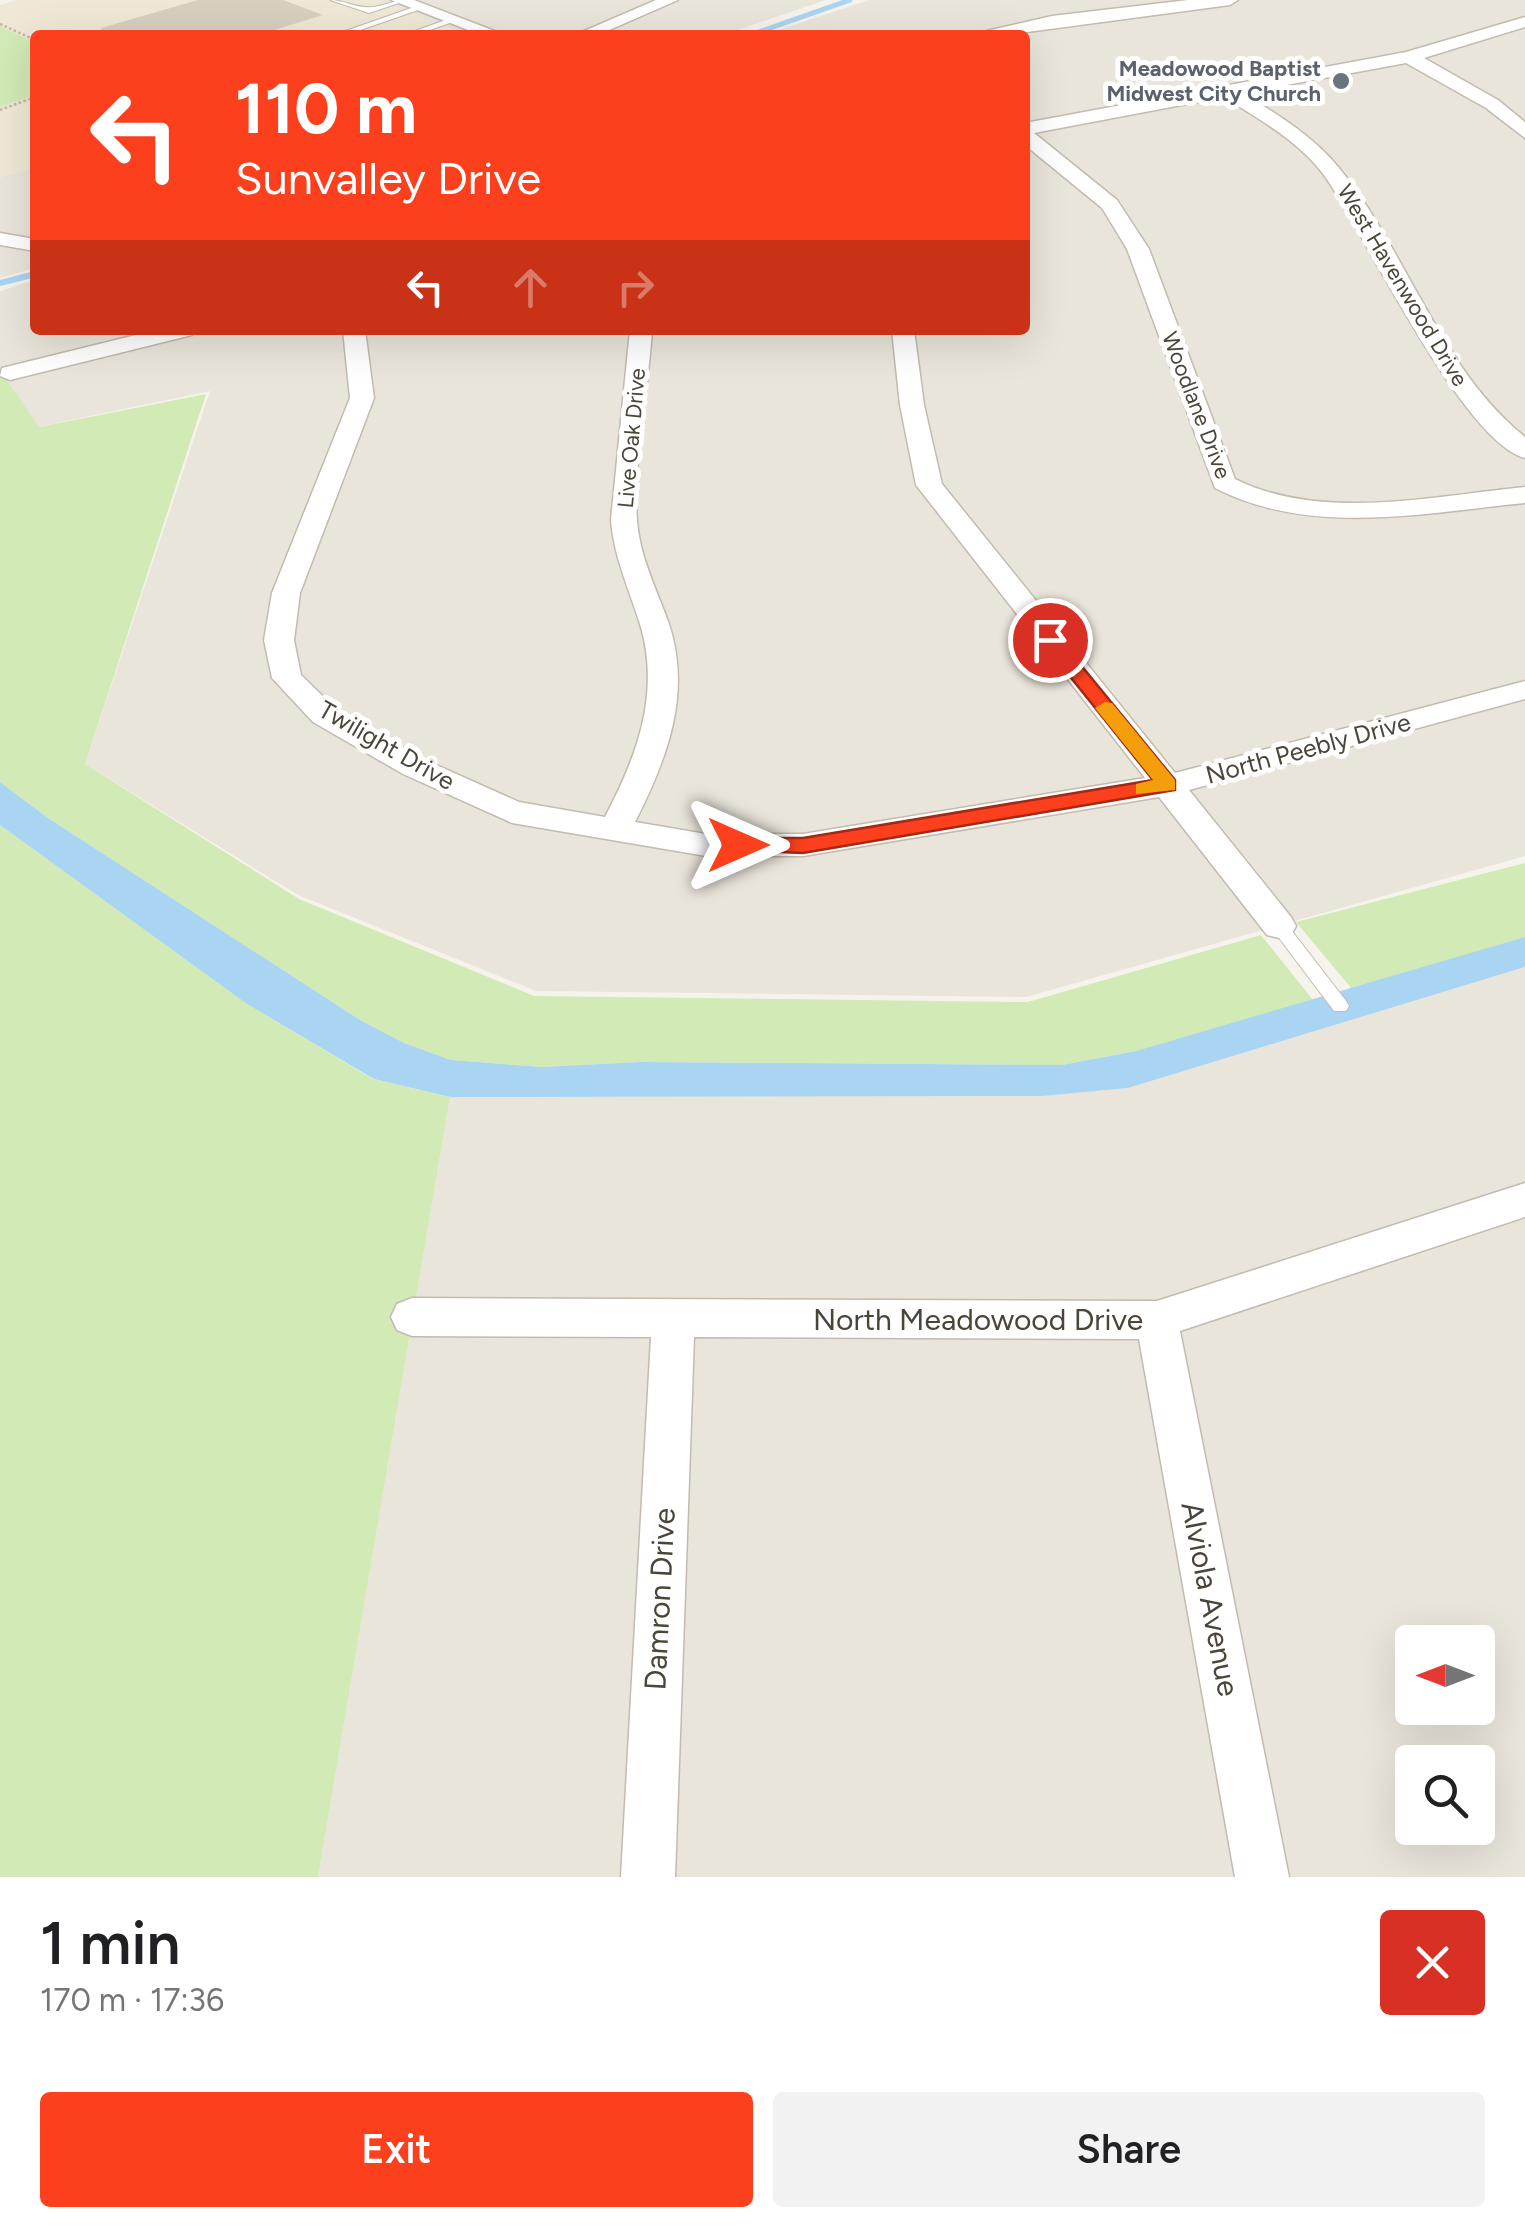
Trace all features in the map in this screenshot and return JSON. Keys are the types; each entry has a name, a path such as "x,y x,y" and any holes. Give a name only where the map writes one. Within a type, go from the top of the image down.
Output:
{"street":[{"path":"595,30 670,0"},
{"path":"1004,30 1230,0"},
{"path":"411,3 483,30"},
{"path":"1030,131 1408,56 1523,26"},
{"path":"1408,56 1492,104 1525,132"},
{"name":"West Havenwood Drive","path":"1227,91 1289,130 1332,172 1466,390 1498,428 1525,450"},
{"name":"Woodlane Drive","path":"1030,136 1110,204 1138,249 1224,484 1245,499 1329,510 1525,495"},
{"path":"0,239 30,243"},
{"path":"10,373 145,335"},
{"name":"Twilight Drive","path":"355,335 362,398 286,593 278,640 287,678 324,715 414,767 512,812 614,830"},
{"name":"Live Oak Drive","path":"614,830 652,757 666,688 658,637 632,570 624,518 641,335"},
{"path":"904,335 912,405 930,485 1280,926"},
{"name":"North Peebly Drive","path":"614,830 706,845 803,845 1168,785 1525,690"},
{"name":"North Meadowood Drive","path":"412,1316 1157,1320 1525,1200"},
{"name":"Damron Drive","path":"648,1877 673,1320"},
{"name":"Alviola Avenue","path":"1157,1320 1262,1877"}],"lane":[{"path":"334,0 369,11 411,3"},
{"path":"349,30 411,3"},
{"path":"423,30 454,20"},
{"path":"1280,926 1340,1006"}],"path":[{"path":"0,24 30,38"},
{"path":"0,110 30,99"}],"shaded area":[{"path":"17,0 377,0 454,30 30,30 30,169 0,177 0,5"},
{"path":"377,0 826,0 738,30 453,30"},
{"path":"869,0 1525,0 1525,856 1026,997 536,991 298,895 85,764 210,391 38,427 0,370 0,291 30,282 30,335 1030,335 1030,30 778,30"},
{"path":"30,169 30,269 0,278 0,177"},
{"path":"1525,967 1525,1877 318,1877 450,1097 1043,1096 1128,1088"}],"green space":[{"path":"0,26 30,41 30,97 0,107"},
{"path":"0,370 39,427 206,394 85,764 299,899 534,996 1028,1002 1261,935 1313,1000 1136,1051 1062,1065 640,1062 542,1067 451,1060 404,1043 360,1020 48,818 0,782"},
{"path":"0,825 247,1004 373,1079 450,1097 318,1877 0,1877"},
{"path":"1525,863 1525,937 1352,989 1296,922"}],"water":[{"path":"0,782 48,818 360,1020 404,1043 451,1060 542,1067 640,1062 1062,1065 1136,1051 1525,937 1525,967 1128,1088 1043,1096 450,1097 374,1079 247,1004 0,825"}],"building":[{"path":"198,0 283,0 323,15 274,30 101,28"}],"waterway":[{"path":"764,30 850,0"},
{"path":"0,283 30,275"}],"slow traffic":[{"path":"1105,708 1168,785 1143,789"}],"place":[{"name":"Meadowood Baptist Midwest City Church","path":"1341,81"}],"route":[{"path":"738,845 803,845 1168,785 1050,640"}]}
